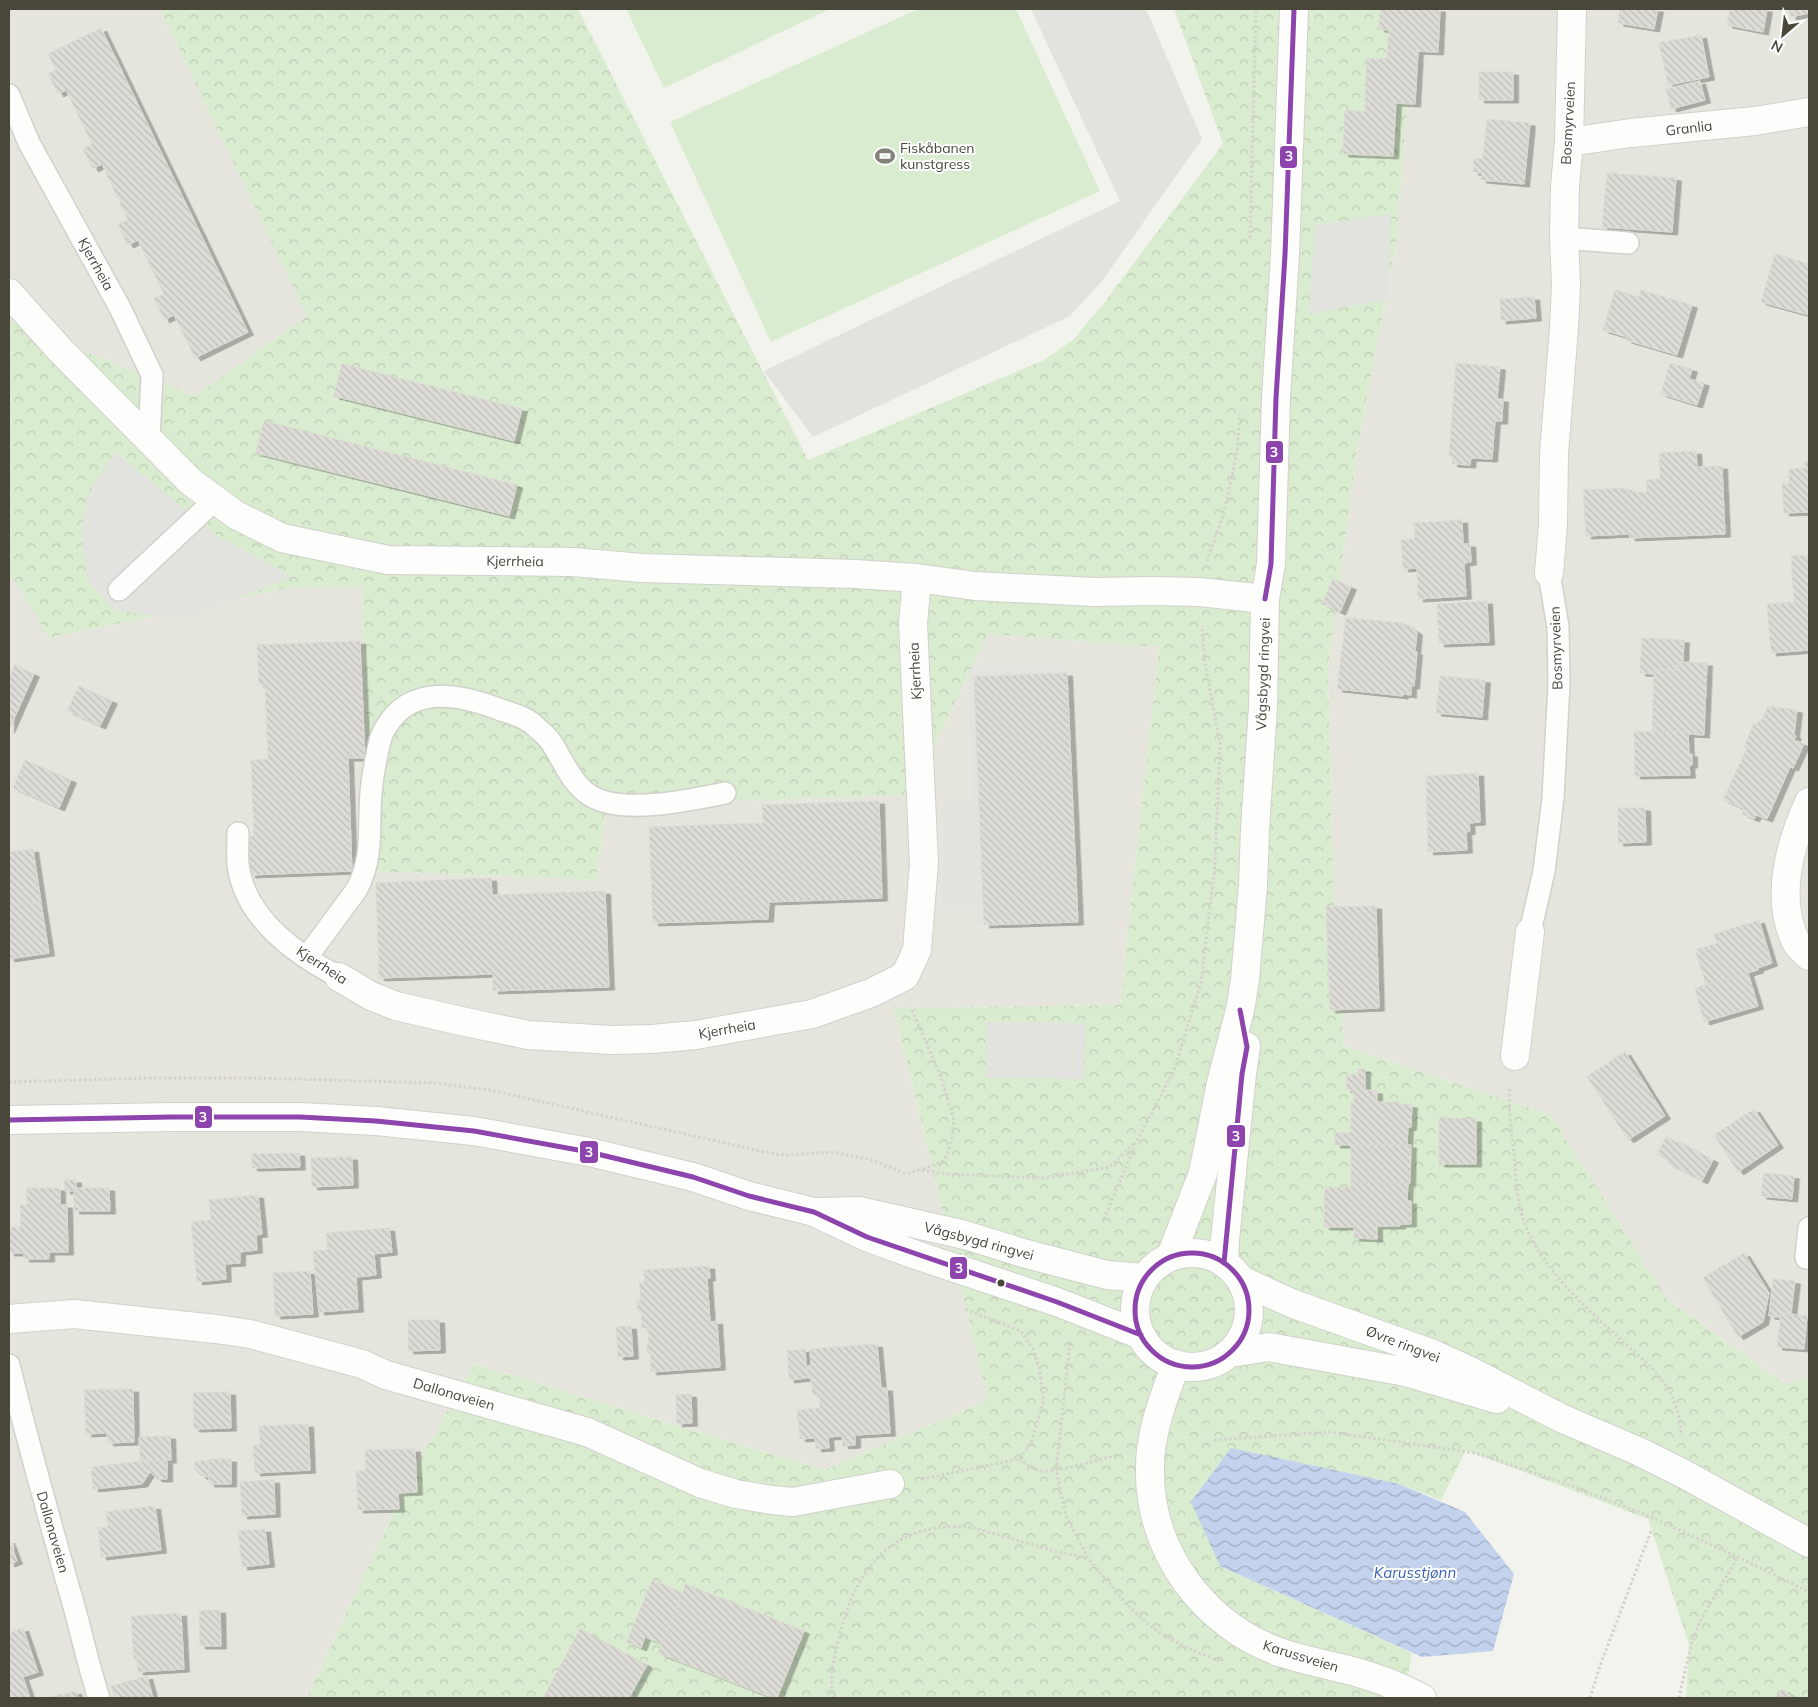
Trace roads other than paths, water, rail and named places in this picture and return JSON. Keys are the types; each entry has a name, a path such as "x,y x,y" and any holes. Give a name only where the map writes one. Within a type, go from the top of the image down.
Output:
{"street":[{"name":"Vågsbygd ringvei","path":"1172,1256 1203,1173 1221,1083 1240,1010 1253,885 1263,708 1266,599 1271,564 1276,398 1285,255 1294,9"},
{"name":"Bosmyrveien","path":"1549,573 1553,525 1554,454 1566,285 1564,186 1569,142 1572,9"},
{"name":"Granlia","path":"1569,142 1631,133 1755,121 1809,112"},
{"name":"Kjerrheia","path":"9,293 60,351 191,482 236,515 282,538 388,560 573,562 642,568 855,574 917,578 975,586 1094,592 1199,592 1266,599"},
{"name":"Kjerrheia","path":"339,978 372,996 396,1006 461,1021 528,1035 612,1040 696,1035 812,1014 871,993 905,976 917,950 924,863 913,624 917,578"},
{"path":"1809,802 1801,821 1788,866 1785,906 1796,943 1809,956"},
{"name":"Bosmyrveien","path":"1515,1056 1530,932"},
{"name":"Vågsbygd ringvei","path":"1233,1271 1225,1240 1242,1074 1247,1047 1240,1010"},
{"name":"Vågsbygd ringvei","path":"9,1120 300,1117 376,1121 474,1131 589,1152 694,1177 749,1196 814,1212 875,1240 916,1256 1057,1302 1141,1335"},
{"name":"Vågsbygd ringvei","path":"814,1212 859,1212 965,1235 1023,1253 1107,1275 1144,1278"},
{"path":"1190,1253 1208,1255 1233,1271 1247,1294 1249,1309 1248,1324 1242,1338 1230,1353 1214,1363 1195,1367 1176,1364 1162,1358 1150,1348 1141,1335 1135,1316 1137,1296 1144,1278 1156,1266 1172,1256 1190,1253"},
{"name":"Øvre ringvei","path":"1233,1271 1291,1303 1433,1354 1470,1371 1561,1418 1666,1466 1809,1543"},
{"name":"Dallonaveien","path":"9,1320 74,1314 216,1328 250,1334 362,1364 386,1375 587,1432 700,1483 745,1496 793,1502 890,1484"},
{"name":"Øvre ringvei","path":"1230,1353 1268,1347 1406,1372 1561,1418"},
{"name":"Karussveien","path":"1176,1364 1157,1420 1150,1466 1151,1498 1169,1555 1194,1593 1225,1623 1260,1644 1282,1653 1361,1673 1422,1698"}],"lane":[{"name":"Kjerrheia","path":"9,96 29,143 120,308 152,376 149,440"},
{"path":"1564,238 1628,243"},
{"path":"119,590 215,500"},
{"name":"Bosmyrveien","path":"1530,932 1544,871 1553,798 1559,684 1558,627 1549,573"},
{"path":"306,957 357,888 363,876 370,844 373,772 381,736 394,715 410,703 422,698 450,696 488,705 525,719 550,740 579,787 591,796 607,803 621,805 672,803 725,793"},
{"name":"Kjerrheia","path":"238,833 238,864 245,891 260,917 276,933 306,957 339,978"},
{"path":"1806,1258 1809,1228"},
{"name":"Dallonaveien","path":"9,1365 23,1426 76,1612 88,1666 99,1698"}],"water":[{"name":"Karusstjønn","path":"1231,1448 1399,1484 1465,1512 1514,1574 1493,1651 1422,1657 1220,1566 1191,1502"}],"place":[{"name":"Fiskåbanen kunstgress","path":"885,156"}]}
